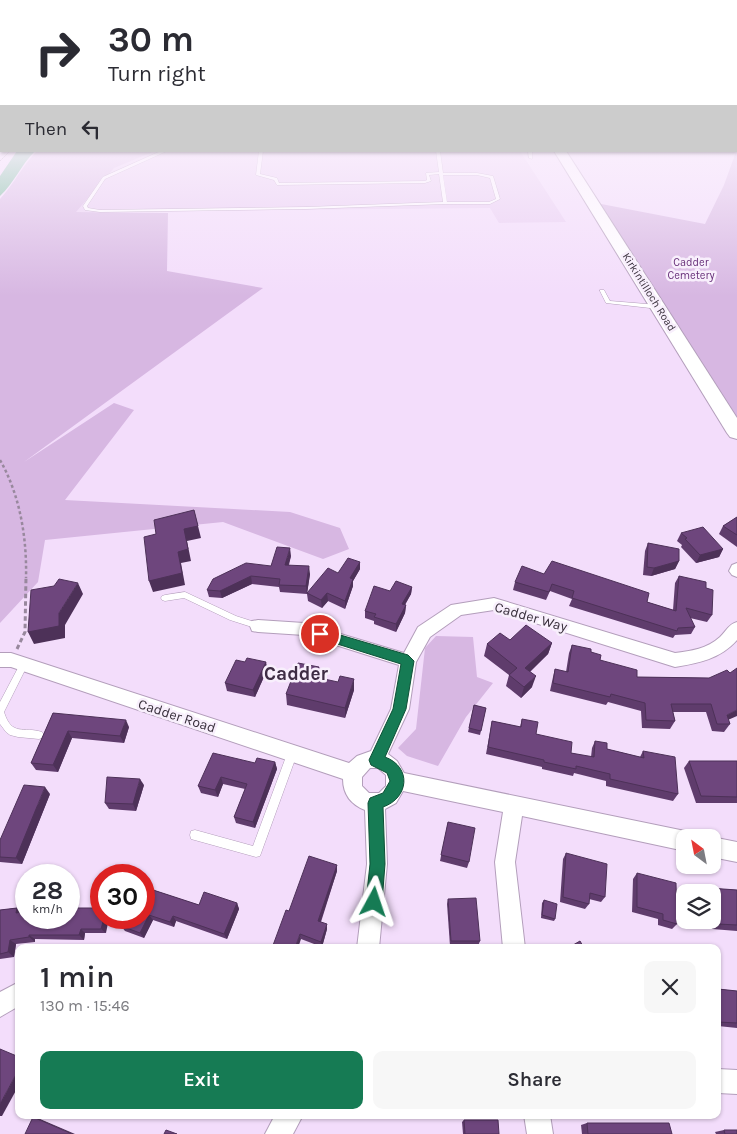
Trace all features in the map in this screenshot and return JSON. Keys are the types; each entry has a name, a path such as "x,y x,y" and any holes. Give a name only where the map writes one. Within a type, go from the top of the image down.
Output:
{"main road":[{"name":"Kirkintilloch Road","path":"585,190 737,433"}],"street":[{"name":"Cadder Way","path":"376,760 400,709 408,661 424,632 457,608 494,604 675,660 705,656 728,641 737,628"},
{"path":"258,626 304,630 408,661"},
{"name":"Cadder Road","path":"11,662 354,774"},
{"path":"376,760 393,769 397,781 396,788 388,798 375,803 368,802 356,794 353,788 354,774 362,763 376,760"},
{"path":"397,781 676,839"},
{"path":"368,944 377,864 375,803"},
{"path":"514,804 505,862 514,944"},
{"path":"721,849 737,852"},
{"path":"0,1005 15,996"},
{"path":"721,1081 737,1082"},
{"path":"278,1134 287,1119"},
{"path":"538,1119 540,1134"}],"lane":[{"path":"96,190 85,206 86,209 92,211 201,210 490,203 496,201 498,196 496,190"},
{"path":"444,190 445,203"},
{"path":"602,291 608,302 659,307"},
{"path":"165,598 185,596 233,618 258,626"},
{"path":"11,662 0,711 2,724 12,732 39,735"},
{"path":"195,835 256,852 292,754"}],"path":[{"path":"0,460 11,479 27,547 25,632 11,662"}],"shaded area":[{"path":"88,190 545,190 566,222 499,223 490,208 70,212"}],"green space":[{"path":"8,190 95,190 76,212 168,213 167,271 263,288 24,462 114,403 134,410 65,500 290,512 340,528 349,549 323,559 223,522 45,540 38,582 0,623 0,199"},
{"name":"Cadder Cemetery","path":"722,190 737,190 737,424 596,203 705,224"},
{"path":"436,636 473,637 477,677 493,683 466,717 438,766 407,756 398,748 416,729 425,648"}],"building":[{"path":"194,510 198,526 184,529 188,549 178,552 182,573 149,581 144,537 156,534 154,520"},
{"path":"737,517 737,535 723,526"},
{"path":"703,527 723,549 700,555 681,533"},
{"path":"648,543 679,549 679,561 654,568 647,567"},
{"path":"277,547 290,548 285,565 309,566 306,586 279,585 280,579 251,576 220,591 207,590 213,579 246,563 271,566"},
{"path":"348,558 360,562 350,578 353,579 345,601 327,593 321,600 307,593 328,568 338,573"},
{"path":"552,561 649,593 647,602 676,611 679,576 706,582 706,588 713,590 712,615 686,608 695,627 678,628 677,631 572,598 574,591 552,584 549,592 515,582 522,566 544,574"},
{"path":"59,579 78,583 59,613 59,626 28,632 31,590 54,586"},
{"path":"396,581 412,587 402,604 406,605 396,624 374,617 376,614 365,611 374,586 390,591"},
{"path":"526,625 552,643 525,668 536,676 524,687 509,675 517,668 487,644 500,633 510,640"},
{"path":"572,645 591,649 591,652 601,655 600,660 637,670 637,677 709,678 727,670 730,673 737,668 737,710 727,715 730,724 717,724 711,704 671,704 675,721 646,720 645,703 611,694 610,697 553,683 555,669 568,672"},
{"path":"247,658 266,662 253,690 225,683 236,660 245,662"},
{"path":"298,663 319,667 315,677 338,682 340,676 354,679 345,708 286,694"},
{"path":"474,705 486,708 481,731 469,728"},
{"path":"53,713 126,720 120,736 68,731 53,765 31,763"},
{"path":"522,719 538,722 536,734 572,742 571,753 594,757 595,741 607,743 607,749 644,758 643,751 675,757 678,794 610,779 610,774 576,766 576,769 544,762 544,760 488,747 492,721 521,727"},
{"path":"213,753 255,763 257,758 275,762 253,822 234,817 247,784 221,777 215,790 198,786"},
{"path":"689,761 737,761 737,797 701,796"},
{"path":"107,777 140,779 133,804 105,803"},
{"path":"24,785 45,787 16,858 0,857 0,840"},
{"path":"448,822 475,828 469,862 441,855"},
{"path":"566,853 607,864 605,897 590,893 589,904 563,897"},
{"path":"309,856 337,865 318,921 327,924 321,942 300,934 296,944 273,944 286,910 289,911"},
{"path":"637,873 676,883 676,924 663,920 663,914 637,907"},
{"path":"721,889 737,890 737,925 721,924"},
{"path":"155,891 199,905 204,892 237,903 224,934 173,916 170,922 155,917"},
{"path":"476,898 480,941 451,941 448,899"},
{"path":"544,900 557,904 555,919 542,915"},
{"path":"15,908 15,929 80,929 80,908 90,908 90,929 81,929 79,935 29,935 29,937 10,940 8,952 0,954 0,910"},
{"path":"129,929 142,929 140,933"},
{"path":"721,989 737,991 737,1023 721,1022"},
{"path":"0,1049 15,1055 15,1076 0,1104"},
{"path":"32,1119 38,1119 72,1134 25,1134"},
{"path":"464,1120 498,1120 499,1134 465,1134"},
{"path":"587,1123 669,1123 672,1134 588,1134"},
{"path":"166,1130 177,1134 164,1134"},
{"path":"724,1130 737,1130 737,1134 725,1134"}],"district":[{"name":"Cadder","path":"296,674"}],"route":[{"path":"320,634 408,661 400,709 376,760 393,769 397,781 393,794 382,802 375,803 377,864 374,902"}]}
